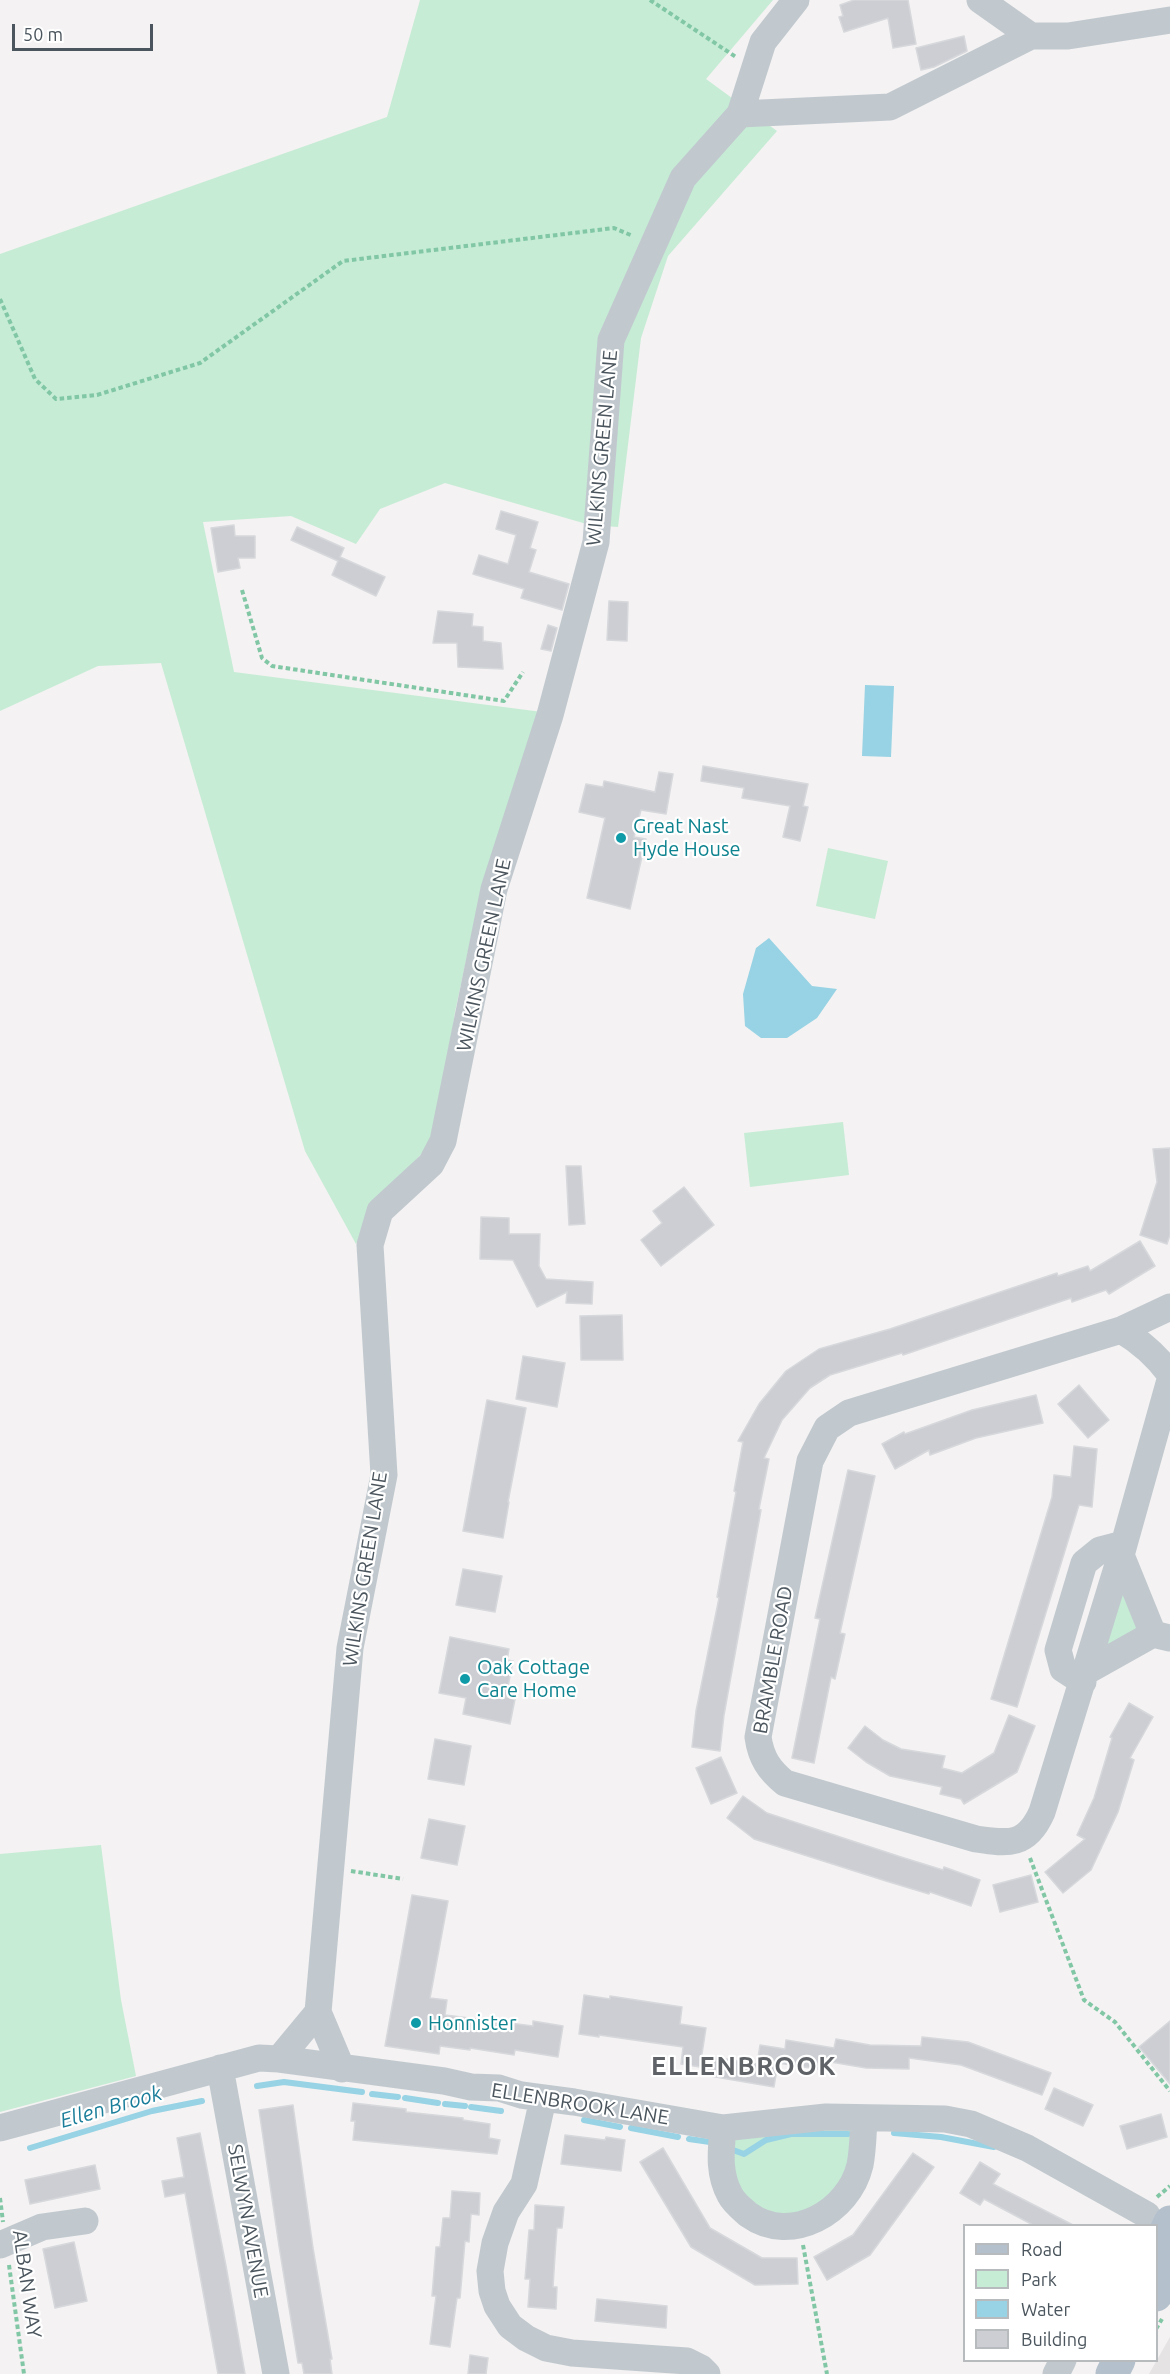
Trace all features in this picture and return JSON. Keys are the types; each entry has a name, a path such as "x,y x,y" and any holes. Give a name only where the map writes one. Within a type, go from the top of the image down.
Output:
{"main road":[{"path":"1158,2253 1159,2231"}],"street":[{"path":"796,0 763,42 740,114 890,107 1031,36 1068,36 1160,14"},
{"path":"980,0 1031,36"},
{"name":"WILKINS GREEN LANE","path":"342,2069 318,2012 350,1648 384,1475 370,1245 380,1211 431,1164 443,1141 494,890 550,716 596,542 611,340 683,178 740,114"},
{"name":"BRAMBLE ROAD","path":"1023,1839 1000,1843 976,1839 785,1783 773,1773 760,1753 758,1737 810,1461 827,1428 849,1413 1121,1330 1170,1307"},
{"path":"1121,1330 1141,1341 1170,1374"},
{"path":"1023,1839 1037,1825 1042,1812 1085,1677 1170,1380"},
{"path":"1085,1677 1161,1636 1122,1550"},
{"path":"279,2059 318,2012"},
{"name":"ELLENBROOK LANE","path":"0,2128 259,2058 279,2059 444,2081 471,2087 499,2088 543,2099 574,2102 723,2128 826,2117 945,2119 971,2124 1027,2148 1148,2224"},
{"name":"SELWYN AVENUE","path":"220,2068 276,2374"},
{"path":"543,2099 524,2184 506,2212 495,2242 490,2271 492,2291 497,2306 510,2326 526,2338 546,2348 572,2353 687,2361 701,2368 706,2374"},
{"path":"723,2128 720,2164 731,2197 756,2220 776,2226 800,2226 821,2217 836,2205 852,2183 860,2166 864,2119"},
{"path":"3,2243 42,2227 85,2221"}],"path":[{"path":"650,0 754,69"},
{"path":"0,299 35,379 56,399 97,394 200,363 343,261 614,228 654,244"},
{"path":"242,590 262,658 272,666 504,701 523,672"},
{"path":"1023,1839 1084,2000 1115,2022 1170,2091"},
{"path":"332,1868 403,1879"},
{"name":"ALBAN WAY","path":"0,2198 3,2243 24,2374"},
{"path":"800,2226 827,2374"}],"shaded area":[{"path":"1170,2337 1170,2374 1149,2374 1158,2362"}],"green space":[{"path":"420,0 773,0 706,79 777,131 668,256 641,338 618,527 590,525 445,483 380,509 356,544 291,516 203,522 234,672 542,712 483,882 455,1012 444,1091 434,1140 374,1206 356,1244 305,1151 161,663 98,666 0,711 0,254 387,117"},
{"path":"828,848 888,861 875,919 816,906"},
{"path":"843,1122 849,1175 750,1187 744,1133"},
{"path":"1126,1592 1141,1626 1105,1651 1121,1594"},
{"path":"101,1845 121,2000 136,2076 0,2112 0,1854"},
{"path":"864,2119 860,2166 821,2217 744,2210 723,2128"}],"water":[{"path":"865,685 894,686 891,757 862,756"},
{"path":"769,938 812,986 837,989 817,1018 787,1038 761,1038 745,1026 743,994 756,948"}],"building":[{"path":"854,0 908,0 916,44 893,48 888,18 844,32 839,17 843,16 840,5"},
{"path":"964,36 967,51 934,67 921,70 916,48"},
{"path":"501,511 538,522 530,548 536,550 529,572 569,584 562,610 521,598 524,589 473,574 479,555 508,564 516,535 496,529"},
{"path":"234,525 235,536 255,536 255,558 238,558 240,568 218,572 211,528"},
{"path":"297,527 344,548 340,557 385,577 376,596 332,575 338,561 291,540"},
{"path":"609,601 628,602 627,641 607,640"},
{"path":"438,611 473,614 472,626 483,627 483,641 501,643 503,669 458,667 457,643 433,643"},
{"path":"548,625 557,628 551,651 541,649"},
{"path":"703,766 808,784 803,806 808,807 800,841 783,837 790,806 742,798 744,788 701,781"},
{"name":"Great Nast Hyde House","path":"659,772 673,774 666,814 641,810 634,837 646,839 630,909 587,898 605,818 579,812 586,784 603,787 604,781 655,792"},
{"path":"1170,1148 1170,1235 1167,1244 1140,1235 1157,1182 1153,1149"},
{"path":"566,1166 581,1166 585,1224 569,1225"},
{"path":"684,1187 714,1225 661,1266 641,1240 662,1223 653,1211"},
{"path":"481,1217 509,1218 509,1234 540,1234 539,1266 546,1279 593,1282 592,1304 566,1303 567,1292 537,1307 513,1260 480,1259"},
{"path":"1140,1241 1155,1266 1109,1294 1106,1290 1072,1302 1071,1298 903,1355 902,1353 830,1375 810,1388 782,1420 764,1458 769,1459 724,1715 720,1751 692,1747 696,1711 719,1598 717,1597 736,1492 734,1491 743,1442 738,1441 759,1404 786,1371 819,1349 890,1329 1057,1273 1058,1276 1088,1266 1090,1271"},
{"path":"622,1315 623,1360 581,1360 580,1316"},
{"path":"523,1356 565,1363 557,1407 516,1399"},
{"path":"1079,1385 1109,1420 1088,1438 1058,1404"},
{"path":"1036,1395 1043,1423 976,1438 930,1455 929,1450 895,1469 882,1444 904,1432 905,1434 972,1410"},
{"path":"487,1400 526,1408 503,1538 463,1531"},
{"path":"1074,1446 1097,1449 1092,1507 1079,1505 1017,1707 991,1699 1052,1497 1054,1475 1071,1477"},
{"path":"848,1470 875,1476 840,1633 845,1634 835,1679 831,1677 814,1763 792,1758 820,1619 815,1618"},
{"path":"463,1569 502,1576 495,1612 456,1605"},
{"name":"Oak Cottage Care Home","path":"450,1637 509,1649 507,1660 513,1661 506,1697 515,1699 510,1724 463,1714 466,1698 439,1693"},
{"path":"1129,1703 1153,1717 1130,1758 1134,1760 1118,1812 1091,1870 1063,1893 1045,1872 1085,1839 1077,1835 1094,1798 1112,1738 1110,1737"},
{"path":"1009,1715 1035,1726 1017,1772 964,1804 961,1799 940,1794 942,1787 890,1776 848,1748 865,1726 883,1740 901,1749 945,1756 942,1768 962,1773 994,1753"},
{"path":"435,1739 471,1746 464,1785 428,1779"},
{"path":"721,1757 737,1793 711,1804 696,1768"},
{"path":"743,1796 767,1813 980,1880 971,1906 754,1839 727,1818"},
{"path":"429,1819 465,1826 457,1865 421,1858"},
{"path":"1031,1875 1038,1902 1000,1912 993,1885"},
{"path":"412,1895 448,1901 430,1998 447,2000 445,2015 533,2026 533,2021 563,2026 558,2057 515,2050 514,2055 440,2046 439,2054 385,2046"},
{"path":"584,1995 610,1999 610,1996 682,2007 680,2024 706,2028 700,2067 681,2064 683,2047 579,2034"},
{"path":"1170,2021 1170,2084 1139,2047"},
{"path":"922,2037 968,2042 1051,2073 1042,2095 961,2065 909,2058 909,2069 866,2068 825,2061 824,2070 778,2063 774,2087 704,2075 708,2056 757,2064 760,2045 785,2049 786,2040 834,2048 836,2039 870,2045 921,2046"},
{"path":"1054,2088 1093,2105 1083,2126 1045,2109"},
{"path":"353,2103 406,2109 406,2112 463,2118 463,2120 490,2124 489,2138 500,2140 497,2154 353,2140 355,2121 351,2121"},
{"path":"293,2105 313,2248 332,2359 330,2359 332,2374 304,2374 302,2363 298,2363 259,2110"},
{"path":"1161,2114 1167,2137 1127,2149 1120,2126"},
{"path":"200,2133 245,2374 218,2374 185,2193 165,2197 162,2181 184,2177 177,2138"},
{"path":"565,2135 625,2140 621,2171 561,2164"},
{"path":"663,2148 710,2228 762,2258 797,2258 798,2284 755,2285 691,2247 640,2162"},
{"path":"913,2153 934,2167 870,2255 827,2280 814,2257 853,2235"},
{"path":"980,2162 1000,2174 993,2184 1071,2224 1031,2224 984,2199 980,2205 960,2193"},
{"path":"95,2165 100,2189 30,2204 25,2180"},
{"path":"452,2191 480,2193 479,2215 471,2214 469,2242 465,2241 460,2298 457,2298 450,2347 430,2344 436,2296 432,2296 436,2247 440,2247 443,2218 450,2218"},
{"path":"535,2205 564,2207 562,2228 557,2228 553,2287 557,2287 556,2309 528,2307 530,2279 525,2279 529,2230 534,2230"},
{"path":"74,2242 87,2301 55,2308 43,2249"},
{"path":"597,2299 667,2306 666,2328 595,2321"},
{"path":"470,2355 488,2358 486,2374 468,2374"}],"waterway":[{"name":"Ellen Brook","path":"257,2086 284,2082 362,2092"},
{"name":"Ellen Brook","path":"372,2094 398,2097"},
{"name":"Ellen Brook","path":"405,2098 438,2103"},
{"name":"Ellen Brook","path":"30,2148 152,2111 202,2101"},
{"name":"Ellen Brook","path":"445,2104 465,2106"},
{"name":"Ellen Brook","path":"471,2107 501,2111"},
{"name":"Ellen Brook","path":"584,2120 620,2127"},
{"name":"Ellen Brook","path":"631,2128 678,2137"},
{"name":"Ellen Brook","path":"894,2133 941,2137 994,2147"},
{"name":"Ellen Brook","path":"733,2150 744,2154 766,2140 791,2134 848,2134"},
{"name":"Ellen Brook","path":"689,2139 710,2142"}],"place":[{"name":"Great Nast Hyde House","path":"621,838"},
{"name":"Oak Cottage Care Home","path":"465,1679"},
{"name":"Honnister","path":"416,2023"}],"district":[{"name":"ELLENBROOK","path":"744,2066"}]}
